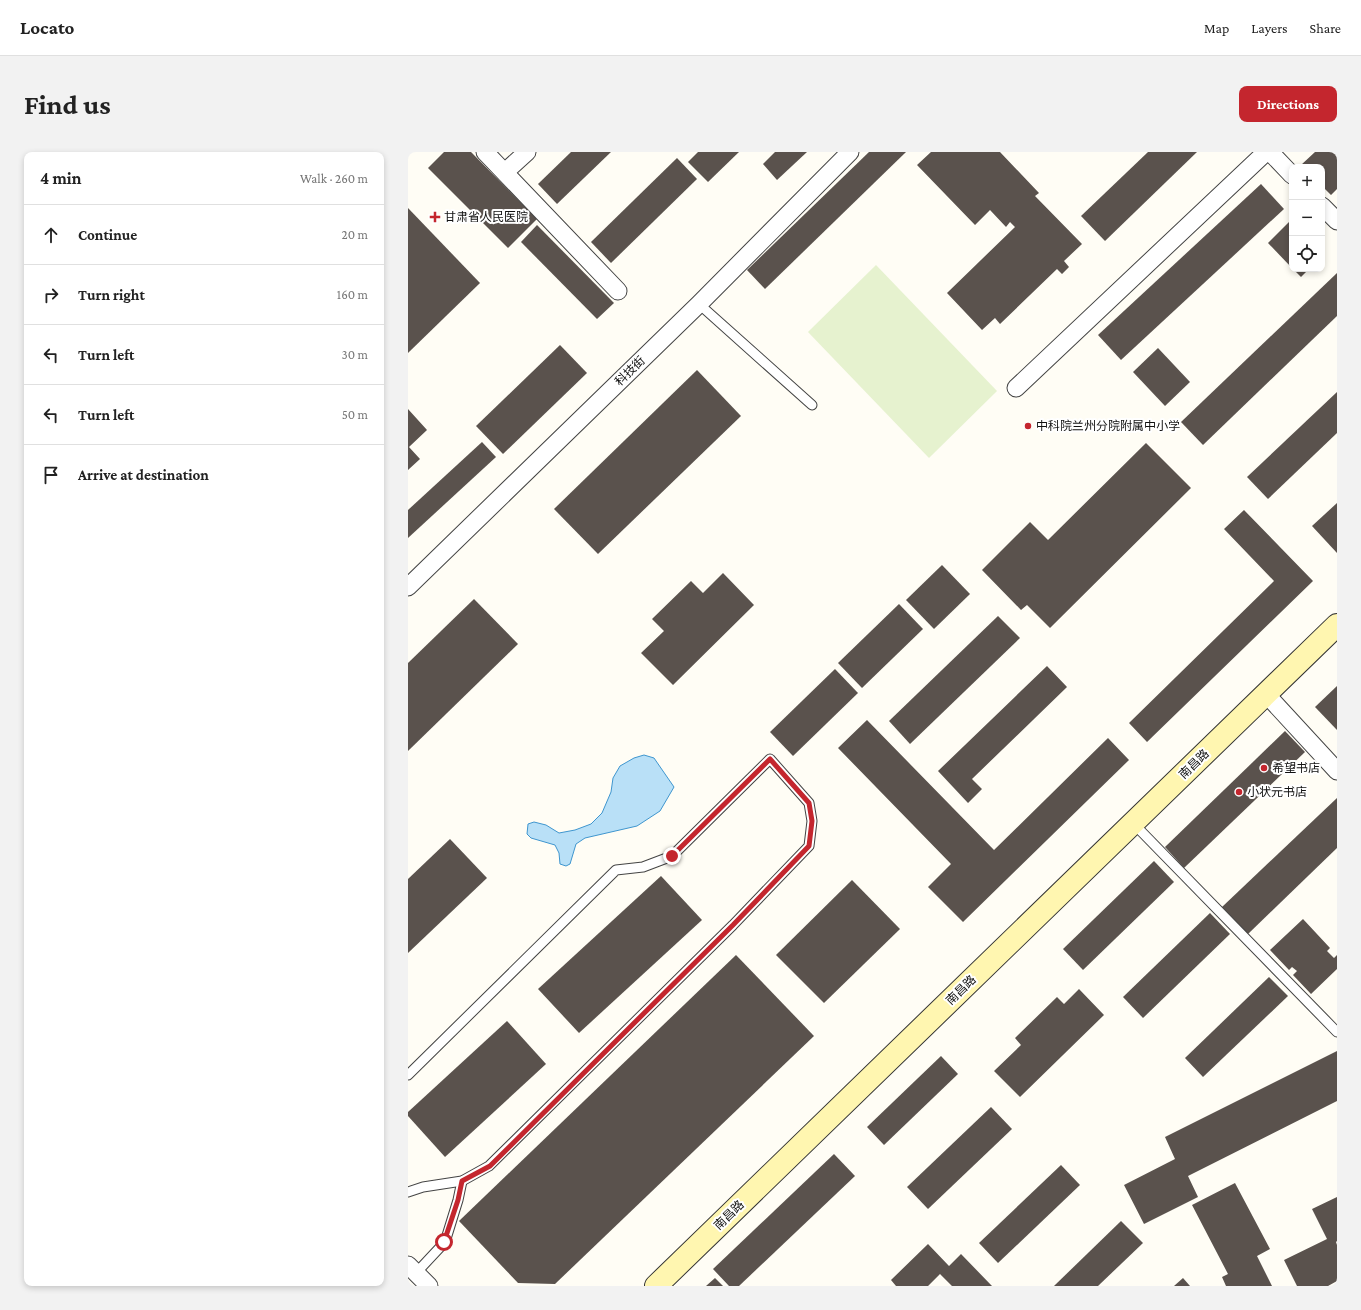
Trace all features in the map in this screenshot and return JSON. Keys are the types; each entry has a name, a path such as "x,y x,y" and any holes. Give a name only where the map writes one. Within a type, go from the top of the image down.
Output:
{"main road":[{"name":"南昌路","path":"656,1286 1337,625"}],"street":[{"path":"485,152 618,291"},
{"path":"505,172 527,152"},
{"name":"科技街","path":"408,587 699,304 850,152"},
{"path":"1016,388 1266,152"},
{"path":"1270,152 1289,171"},
{"path":"1325,209 1337,221"},
{"path":"1266,694 1337,771"},
{"path":"412,1269 429,1286"}],"lane":[{"path":"699,304 812,405"},
{"path":"408,1075 616,870 643,867 672,856 770,759 809,803 812,821 809,846 733,925 490,1166 462,1181 423,1187 408,1192"},
{"path":"1133,823 1337,1032"},
{"path":"412,1269 444,1242 458,1200 462,1181"}],"green space":[{"path":"876,265 997,391 929,458 808,332"}],"water":[{"path":"644,755 654,758 674,787 660,811 637,826 585,838 576,844 570,864 566,866 560,864 559,853 555,845 531,838 527,834 528,824 534,822 546,825 559,833 575,830 591,824 602,813 611,792 613,778 620,766 634,758"}],"building":[{"path":"444,152 471,152 537,219 508,248 428,168"},
{"path":"571,152 611,152 557,204 538,184"},
{"path":"698,152 739,152 708,182 688,162"},
{"path":"775,152 807,152 777,180 763,164"},
{"path":"869,152 906,152 765,289 747,270"},
{"path":"931,152 1000,152 1039,193 1035,196 1082,244 1064,261 1069,267 1062,274 1057,269 1000,324 995,318 982,330 947,293 1015,227 1010,222 1006,227 990,210 975,225 917,165"},
{"path":"1148,152 1197,152 1105,241 1081,216"},
{"path":"1315,152 1337,152 1337,189 1331,195 1325,189 1325,164 1302,164"},
{"path":"677,158 697,179 611,263 591,242"},
{"path":"1261,184 1284,209 1121,360 1098,335"},
{"path":"408,208 480,283 408,353"},
{"path":"1289,222 1289,265 1268,243"},
{"path":"537,225 614,303 597,319 521,242"},
{"path":"1296,272 1306,272 1301,277"},
{"path":"1337,273 1337,316 1203,445 1181,422"},
{"path":"560,345 587,373 503,454 476,426"},
{"path":"1158,348 1190,382 1165,406 1133,372"},
{"path":"697,370 741,416 598,554 554,509"},
{"path":"1337,392 1337,433 1268,499 1247,477"},
{"path":"408,409 427,430 409,447 420,459 408,470"},
{"path":"482,442 496,457 408,538 408,510"},
{"path":"1146,443 1191,488 1050,628 1027,605 1021,610 982,570 1030,522 1048,540"},
{"path":"1337,503 1337,553 1312,526"},
{"path":"1244,510 1313,581 1147,742 1129,723 1274,581 1224,529"},
{"path":"942,565 970,594 934,629 906,600"},
{"path":"723,573 754,605 673,685 641,653 664,631 652,619 691,581 703,593"},
{"path":"474,599 518,644 408,751 408,663"},
{"path":"899,604 923,629 862,688 838,663"},
{"path":"998,616 1020,638 910,744 889,721"},
{"path":"1047,666 1067,687 972,779 982,789 968,803 938,771"},
{"path":"835,669 858,693 793,756 770,732"},
{"path":"1337,686 1337,730 1315,707"},
{"path":"867,720 994,850 1108,738 1129,760 963,922 928,887 951,864 838,748"},
{"path":"1285,731 1305,752 1184,868 1165,847"},
{"path":"1337,798 1337,848 1248,934 1222,907"},
{"path":"450,839 487,878 408,953 408,879"},
{"path":"1154,861 1174,882 1083,970 1063,949"},
{"path":"661,876 702,920 579,1033 538,989"},
{"path":"852,880 900,929 824,1003 776,955"},
{"path":"1210,913 1230,934 1143,1018 1123,997"},
{"path":"1303,919 1330,948 1327,951 1334,958 1337,955 1337,969 1311,994 1293,975 1297,971 1292,967 1289,970 1270,950"},
{"path":"736,955 814,1036 555,1284 518,1283 459,1221"},
{"path":"1269,977 1288,996 1203,1077 1185,1058"},
{"path":"1079,989 1104,1015 1020,1097 994,1071 1021,1045 1015,1038 1057,997 1064,1004"},
{"path":"507,1021 546,1064 445,1157 408,1116 408,1112"},
{"path":"1337,1051 1337,1101 1188,1176 1198,1197 1144,1224 1124,1185 1175,1159 1165,1137"},
{"path":"941,1056 958,1074 884,1145 867,1127"},
{"path":"991,1107 1012,1129 928,1209 907,1187"},
{"path":"834,1154 855,1176 739,1286 729,1286 713,1269"},
{"path":"1061,1165 1080,1185 998,1263 979,1243"},
{"path":"1235,1183 1270,1249 1257,1256 1272,1286 1226,1286 1222,1277 1228,1274 1192,1205"},
{"path":"1337,1197 1337,1281 1328,1286 1297,1286 1284,1260 1327,1239 1312,1209"},
{"path":"1121,1221 1143,1243 1098,1286 1054,1286"},
{"path":"928,1244 949,1266 961,1254 992,1286 952,1286 940,1274 928,1286 896,1286 891,1280"},
{"path":"715,1278 723,1286 706,1286"},
{"path":"1183,1278 1190,1286 1174,1286"}],"place":[{"name":"甘肃省人民医院","path":"435,217"},
{"name":"中科院兰州分院附属中小学","path":"1028,426"},
{"name":"希望书店","path":"1264,768"},
{"name":"小状元书店","path":"1239,792"}],"route":[{"path":"444,1242 458,1200 462,1181 490,1166 733,925 809,846 812,821 809,803 770,759 672,856"}]}
